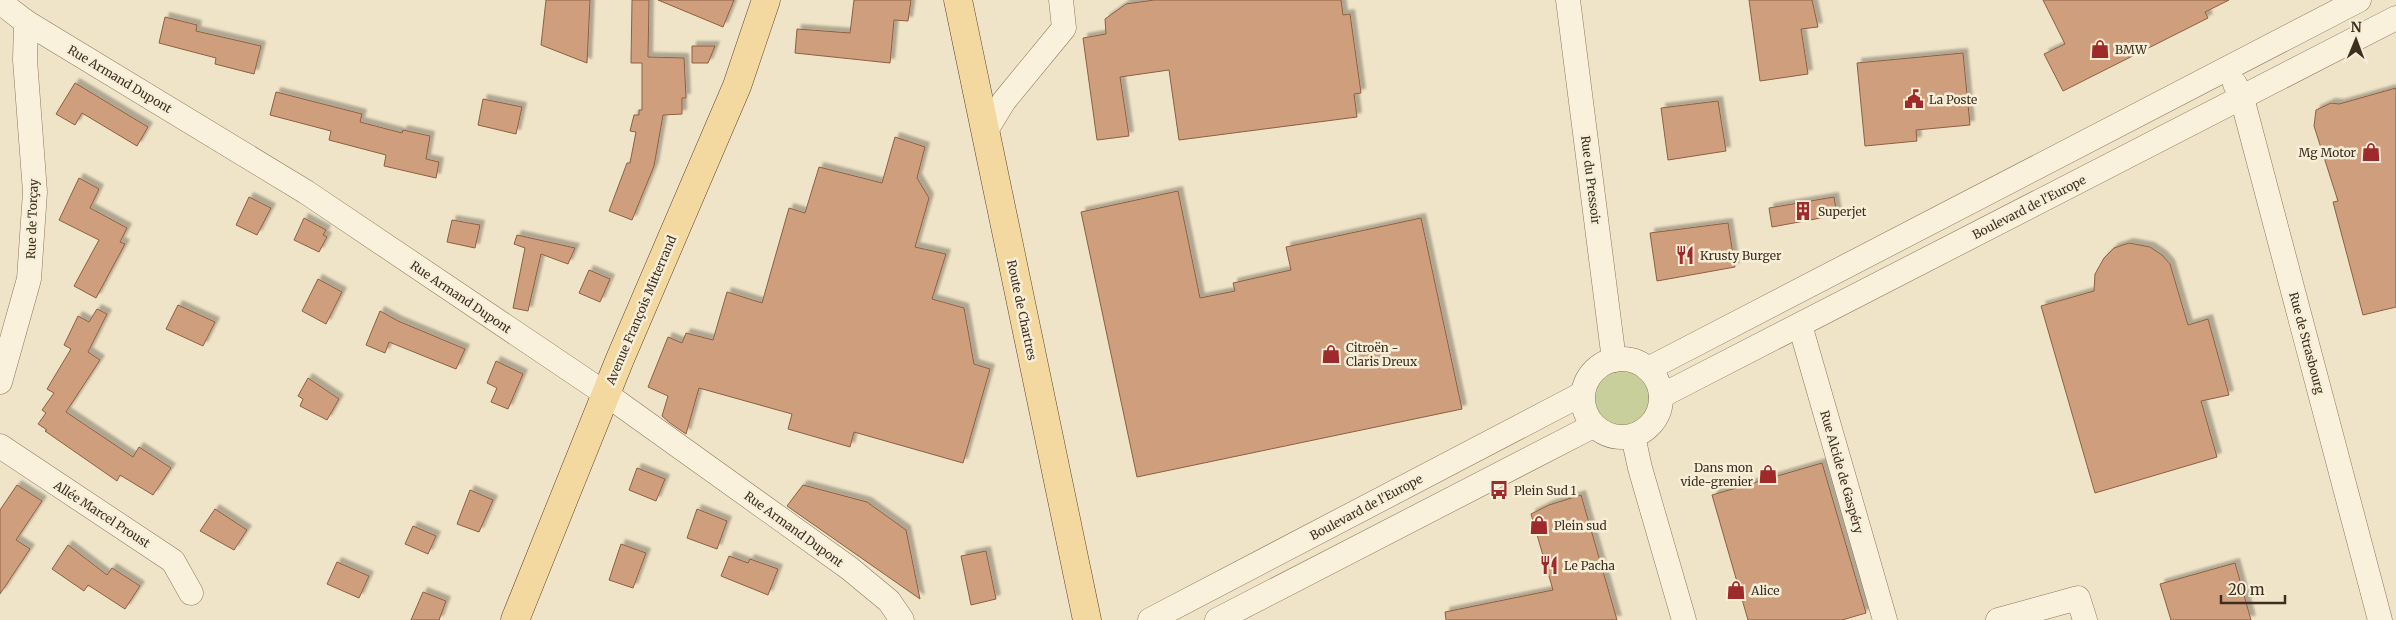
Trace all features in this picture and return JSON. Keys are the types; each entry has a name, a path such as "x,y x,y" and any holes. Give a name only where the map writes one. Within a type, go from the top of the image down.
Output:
{"main road":[{"name":"Avenue François Mitterrand","path":"516,620 606,394 737,86 766,0"},
{"path":"737,86 787,0"},
{"path":"942,0 968,57"},
{"name":"Route de Chartres","path":"958,0 968,57 1087,620"}],"street":[{"path":"985,132 1004,101 1064,28 1061,0"},
{"name":"Rue du Pressoir","path":"1568,0 1614,360"},
{"path":"1648,369 2358,0"},
{"name":"Rue Armand Dupont","path":"0,2 26,22 306,192 606,394 849,568 889,601 902,620"},
{"name":"Boulevard de l'Europe","path":"1661,396 2396,18"},
{"name":"Rue de Torçay","path":"0,382 29,279 34,211 35,192 25,60 26,22"},
{"name":"Rue de Strasbourg","path":"2228,68 2242,98 2380,620"},
{"name":"Rue Alcide de Gaspéry","path":"1800,325 1885,620"},
{"path":"1614,360 1632,361 1648,369 1655,376 1661,396 1660,409 1654,421 1645,430 1633,436 1612,437 1594,426 1586,416 1582,394 1586,382 1593,372 1602,364 1614,360"},
{"name":"Boulevard de l'Europe","path":"1150,620 1582,394"},
{"path":"1217,620 1594,426"},
{"path":"1633,436 1640,468 1684,620"},
{"name":"Allée Marcel Proust","path":"0,446 173,561 191,593"},
{"path":"1244,571 1258,599"},
{"path":"1998,620 2078,598 2085,620"}],"green space":[{"path":"1615,367 1627,367 1643,376 1650,386 1652,398 1650,410 1643,420 1627,429 1615,429 1604,424 1595,415 1590,404 1590,392 1595,381 1604,372"}],"building":[{"path":"546,0 590,0 587,63 541,45"},
{"path":"632,0 649,0 648,57 684,58 686,98 682,98 682,114 663,115 654,166 632,220 609,211 627,163 630,163 636,132 630,131 634,115 639,115 639,110 642,110 642,63 631,63"},
{"path":"658,0 734,0 723,27"},
{"path":"854,0 911,0 908,21 894,20 890,63 795,53 797,29 850,33"},
{"path":"1154,0 1341,0 1343,15 1350,14 1361,93 1354,94 1357,117 1179,140 1169,70 1120,77 1129,136 1097,140 1083,38 1106,34 1105,19 1126,4"},
{"path":"1749,0 1812,0 1818,27 1801,29 1808,74 1760,81"},
{"name":"BMW","path":"2043,0 2229,0 2205,12 2208,18 2063,91 2044,54 2065,44"},
{"path":"165,17 197,25 196,31 261,46 254,74 215,64 216,58 159,43"},
{"path":"692,46 715,46 708,63 692,63"},
{"name":"La Poste","path":"1963,53 1970,125 1916,130 1917,141 1865,146 1857,63"},
{"path":"75,83 148,127 137,146 82,113 75,125 56,114"},
{"path":"2396,88 2396,307 2363,315 2333,202 2338,201 2314,126 2316,110 2331,103 2339,104"},
{"path":"276,92 362,114 360,122 402,133 403,130 430,136 426,159 439,162 436,178 384,166 386,155 329,140 331,131 270,115"},
{"path":"483,99 522,107 516,134 478,125"},
{"path":"1718,101 1726,151 1668,160 1661,108"},
{"path":"895,137 925,147 917,178 929,198 915,247 946,254 932,299 964,308 974,364 990,369 963,463 854,432 850,447 788,429 792,414 699,388 686,434 670,423 662,416 668,396 648,387 668,337 682,343 686,333 713,340 727,292 762,303 789,208 805,213 819,167 882,183"},
{"path":"79,178 99,189 90,208 127,228 120,242 125,244 96,298 74,286 99,240 59,220"},
{"name":"Citroën - Claris Dreux","path":"1178,191 1200,298 1235,291 1233,283 1291,270 1286,247 1421,218 1462,409 1137,477 1081,212"},
{"path":"249,197 271,208 257,235 236,225"},
{"name":"Superjet","path":"1834,197 1837,215 1772,227 1769,208"},
{"path":"304,218 326,230 323,235 327,237 319,252 294,240"},
{"path":"452,220 480,225 475,248 447,242"},
{"path":"1728,223 1735,267 1657,281 1650,233"},
{"path":"517,235 575,248 568,264 541,254 528,311 513,308 525,248 514,244"},
{"path":"2129,243 2150,247 2162,255 2170,264 2188,325 2208,319 2229,395 2201,401 2217,457 2095,493 2041,306 2094,291 2095,274 2104,258 2114,248"},
{"path":"589,270 610,279 600,302 579,293"},
{"path":"318,279 342,292 326,324 302,311"},
{"path":"178,305 215,322 203,346 166,329"},
{"path":"97,309 107,314 88,352 100,360 66,412 133,457 139,447 171,468 153,495 120,475 117,481 45,431 47,430 38,424 46,413 42,410 54,393 47,389 71,349 64,345 78,316 89,322"},
{"path":"380,311 398,321 465,349 456,369 389,342 385,353 366,345"},
{"path":"496,361 523,374 508,409 491,402 497,388 487,383"},
{"path":"308,378 339,399 327,420 300,406 303,399 298,396"},
{"path":"1822,463 1866,613 1842,620 1748,620 1712,495"},
{"path":"637,468 665,479 656,501 629,490"},
{"path":"17,485 42,501 16,540 30,549 0,594 0,510"},
{"path":"803,485 867,502 906,530 920,599 787,506"},
{"path":"470,490 493,500 479,532 457,524"},
{"path":"1581,495 1617,620 1446,620 1445,612 1553,590 1531,514 1549,505"},
{"path":"215,509 247,530 234,550 200,531"},
{"path":"697,509 727,521 717,549 687,538"},
{"path":"413,526 436,536 428,554 405,544"},
{"path":"621,544 646,553 633,588 609,580"},
{"path":"68,545 107,575 112,568 140,586 125,609 88,585 84,591 52,569"},
{"path":"986,551 996,599 971,605 961,556"},
{"path":"729,556 748,563 750,559 778,569 768,595 721,576"},
{"path":"337,562 369,576 359,598 327,584"},
{"path":"2235,563 2251,620 2171,620 2160,584"},
{"path":"423,592 446,601 439,620 411,620"}],"place":[{"name":"BMW","path":"2100,49"},
{"name":"La Poste","path":"1914,99"},
{"name":"Mg Motor","path":"2371,152"},
{"name":"Superjet","path":"1803,211"},
{"name":"Krusty Burger","path":"1685,255"},
{"name":"Citroën - Claris Dreux","path":"1331,354"},
{"name":"Dans mon vide-grenier","path":"1768,474"},
{"name":"Plein Sud 1","path":"1499,490"},
{"name":"Plein sud","path":"1539,525"},
{"name":"Le Pacha","path":"1549,565"},
{"name":"Alice","path":"1736,590"}]}
